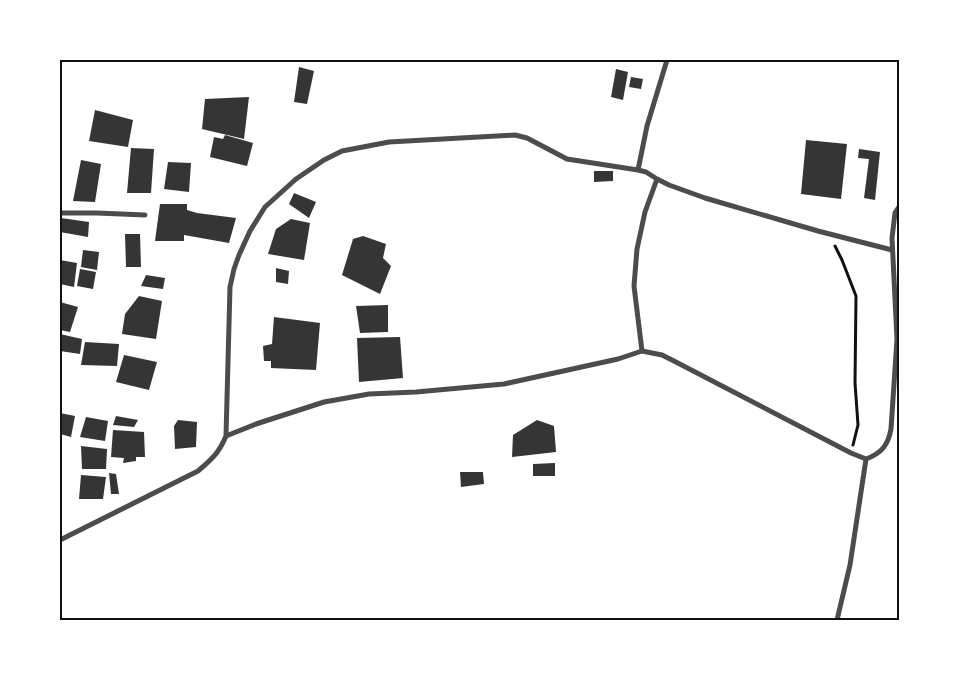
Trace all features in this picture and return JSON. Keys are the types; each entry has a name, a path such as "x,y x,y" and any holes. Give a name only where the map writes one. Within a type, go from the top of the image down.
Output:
{"street":[{"path":"638,170 646,126 668,60"},
{"path":"60,540 198,471 214,457 226,436 230,287 234,269 250,232 265,207 296,179 324,160 342,151 389,142 515,135 527,138 567,159 646,172 657,180 704,198 892,250"},
{"path":"642,351 634,286 637,250 646,212 657,180"},
{"path":"226,436 256,424 324,402 369,394 504,384 618,359 642,351 662,355 674,360 851,453 866,459 876,455 883,448 889,438 891,429 896,339 892,238 895,213 899,207"},
{"path":"60,213 145,215"},
{"path":"837,620 850,565 866,459"}],"path":[{"path":"824,232 833,242 842,260 856,296 855,383 858,425 851,453"}],"building":[{"path":"299,67 314,71 307,104 294,102"},
{"path":"616,69 628,72 623,100 611,97"},
{"path":"631,77 643,79 641,89 629,87"},
{"path":"249,97 244,139 202,129 205,99"},
{"path":"95,110 133,120 128,147 89,141"},
{"path":"225,135 253,143 247,166 210,157 214,137 223,139"},
{"path":"806,140 847,144 841,199 801,194"},
{"path":"131,148 154,149 151,193 127,193"},
{"path":"859,149 880,152 875,200 864,198 869,159 858,158"},
{"path":"81,160 101,164 95,202 73,201"},
{"path":"168,162 191,163 189,192 164,189"},
{"path":"594,171 613,171 613,181 594,182"},
{"path":"294,193 316,202 309,218 289,204"},
{"path":"160,204 187,204 187,210 197,213 236,218 229,243 184,235 184,241 155,241"},
{"path":"61,218 89,222 88,237 60,232"},
{"path":"291,219 310,223 304,260 268,254 276,229"},
{"path":"125,234 140,234 141,267 126,267"},
{"path":"363,236 386,244 383,258 391,266 380,294 342,275 353,239"},
{"path":"83,250 99,252 97,270 81,267"},
{"path":"60,260 77,263 74,287 60,284"},
{"path":"276,268 289,271 288,284 276,282"},
{"path":"80,269 96,272 93,289 77,286"},
{"path":"146,275 165,278 163,289 141,286"},
{"path":"139,296 162,301 156,339 122,334 125,314"},
{"path":"60,302 78,307 70,332 60,330"},
{"path":"388,305 388,332 360,333 356,306"},
{"path":"274,317 320,323 316,370 271,368 271,361 264,361 263,346 272,344"},
{"path":"60,334 82,339 80,354 60,351"},
{"path":"400,337 403,378 359,382 357,338"},
{"path":"85,342 119,344 117,366 81,365"},
{"path":"124,355 157,362 149,390 116,382"},
{"path":"60,413 75,416 71,437 60,434"},
{"path":"116,416 138,420 134,427 113,425"},
{"path":"86,417 108,421 105,441 80,437"},
{"path":"178,420 197,422 196,447 175,449 174,426"},
{"path":"537,420 554,426 556,452 512,457 513,435"},
{"path":"113,430 144,432 145,457 136,457 136,461 123,463 124,458 111,457"},
{"path":"81,446 107,449 106,469 82,469"},
{"path":"555,463 555,476 533,476 533,464"},
{"path":"460,472 483,472 484,484 461,487"},
{"path":"109,473 116,474 119,494 111,494"},
{"path":"81,475 106,477 103,499 79,499"}]}
